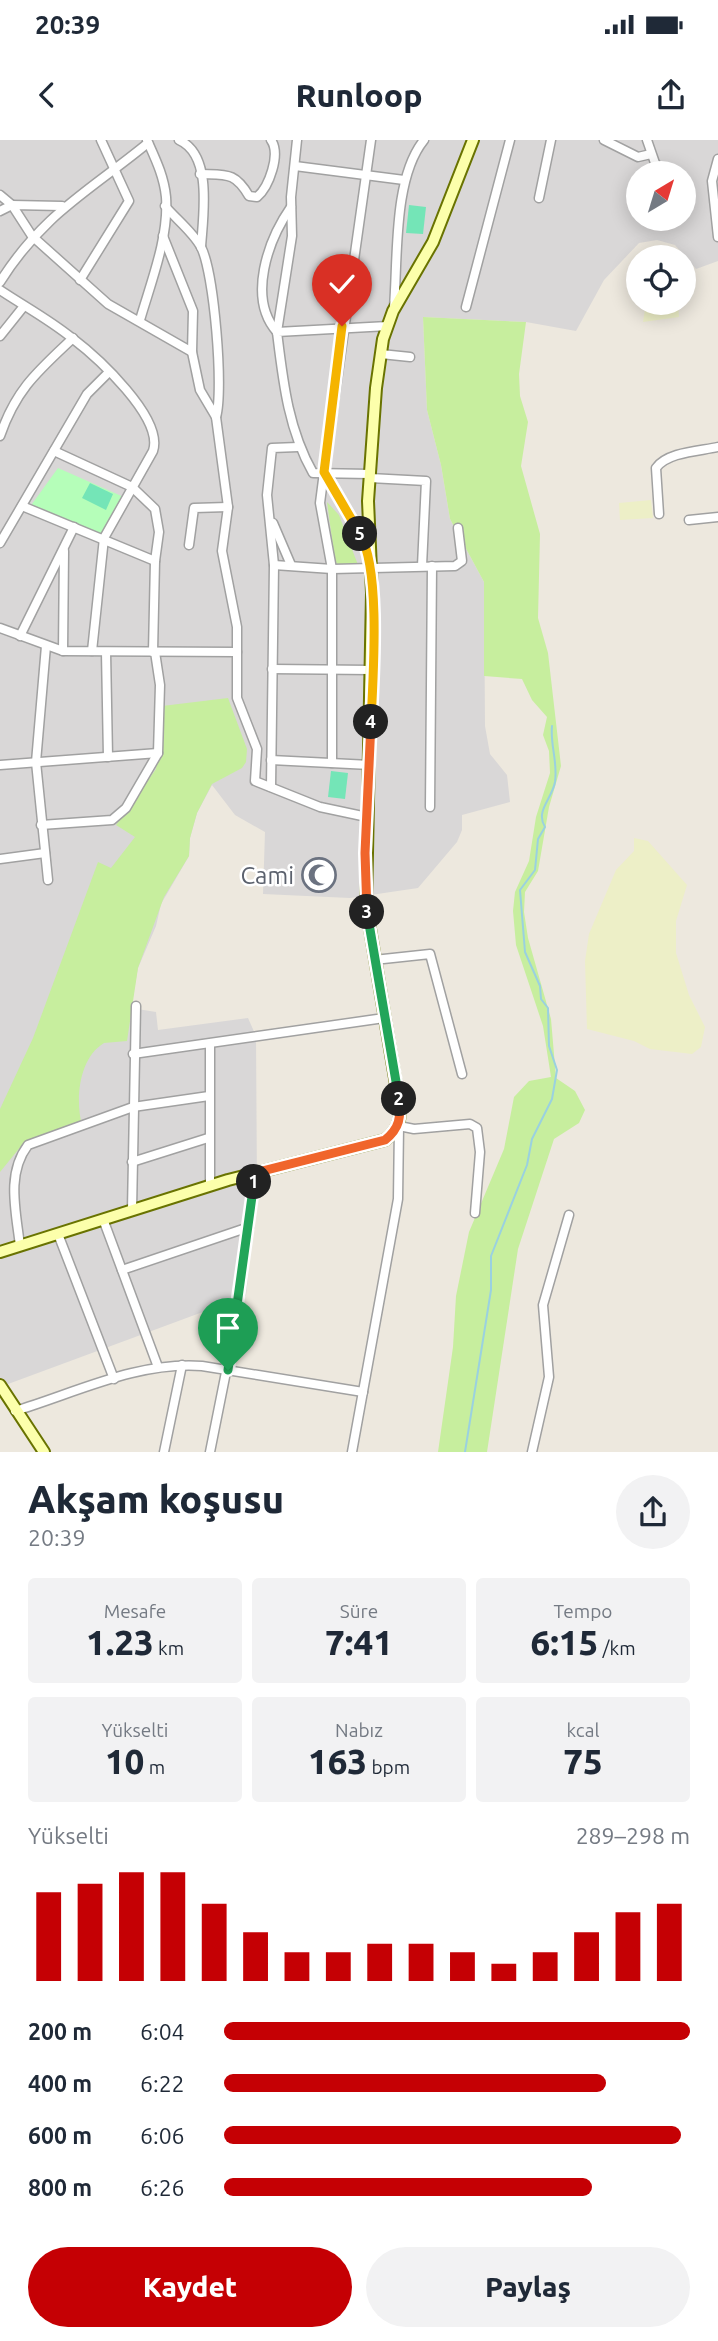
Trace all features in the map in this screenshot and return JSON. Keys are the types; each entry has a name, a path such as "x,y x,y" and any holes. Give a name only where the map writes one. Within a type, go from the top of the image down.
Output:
{"street":[{"path":"80,280 128,205 129,197 101,140"},
{"path":"179,140 194,144 200,174 201,247 215,316 220,402 216,417 228,507 222,551 237,626 237,698 257,750 256,781 320,807 368,817"},
{"path":"200,174 232,176 242,182 249,196 257,197 271,175 275,149 271,140"},
{"path":"297,140 291,207 292,236 277,332 284,390 298,447 313,473 426,481 430,807"},
{"path":"332,763 332,569 320,503 342,326 370,140"},
{"path":"393,312 404,180 414,152 415,140"},
{"path":"414,152 424,140"},
{"path":"352,1452 398,1199 401,1116 366,905 372,670 372,593 368,548 370,476 381,354 393,312 433,242 473,140"},
{"path":"466,307 510,140"},
{"path":"539,198 551,140"},
{"path":"604,140 638,157 651,154"},
{"path":"647,140 656,161"},
{"path":"0,282 32,236 62,206 116,169 147,141 157,158 165,206 163,236 140,320"},
{"path":"718,159 712,181 718,237"},
{"path":"295,166 404,180"},
{"path":"0,195 12,205 32,236 108,304 192,352"},
{"path":"0,211 12,205 62,206"},
{"path":"165,206 201,247"},
{"path":"277,332 263,312 261,300 268,257 278,225 291,207"},
{"path":"163,236 193,311 192,352 200,390 216,417"},
{"path":"0,290 73,338 142,407 155,436 153,451 104,538 93,652"},
{"path":"0,336 24,306"},
{"path":"277,332 342,326 388,326"},
{"path":"0,436 10,405 27,380 73,338"},
{"path":"381,354 410,357"},
{"path":"0,543 87,394 108,373"},
{"path":"271,787 274,565 267,495 272,448 298,447"},
{"path":"659,514 656,468 659,463 667,458 718,447"},
{"path":"41,825 117,818 159,753 160,685 154,652 155,561 159,531 155,509 132,487 54,451"},
{"path":"324,472 368,548"},
{"path":"22,506 155,561"},
{"path":"189,545 194,508 228,507"},
{"path":"269,515 290,565"},
{"path":"689,520 718,517"},
{"path":"20,636 74,527"},
{"path":"274,565 332,569 455,566 461,563 458,528"},
{"path":"63,651 64,548"},
{"path":"0,628 63,651 237,652"},
{"path":"46,646 36,762 48,880"},
{"path":"106,652 108,757"},
{"path":"272,668 372,670"},
{"path":"0,765 159,753"},
{"path":"271,760 370,765"},
{"path":"0,859 46,853"},
{"path":"374,960 430,954 462,1074"},
{"path":"132,1210 136,1006"},
{"path":"133,1054 384,1018"},
{"path":"209,1186 210,1044"},
{"path":"19,1246 14,1181 17,1159 28,1145 133,1107 209,1096"},
{"path":"399,1126 414,1129 470,1124 477,1128 480,1152 475,1213"},
{"path":"0,1252 209,1186 385,1140 399,1126"},
{"path":"132,1162 208,1138"},
{"path":"210,1452 228,1370 255,1173"},
{"path":"532,1452 549,1377 543,1305 569,1215"},
{"path":"103,1219 158,1367"},
{"path":"122,1270 249,1227"},
{"path":"58,1234 114,1379"},
{"path":"15,1411 114,1379 158,1367 182,1365 363,1392"},
{"path":"164,1452 182,1365"},
{"path":"0,1385 44,1452"},
{"path":"37,1441 55,1452"}],"shaded area":[{"path":"0,140 718,140 718,261 696,269 696,245 675,245 657,240 626,245 626,257 604,280 576,331 526,322 423,317 427,410 441,465 450,519 484,582 485,726 490,754 507,775 510,802 462,815 462,830 457,842 418,888 350,898 263,894 265,832 235,815 212,785 197,813 190,838 189,856 161,904 156,926 138,968 131,1008 156,1012 158,1030 248,1018 256,1036 257,1190 246,1296 0,1387"}],"green space":[{"path":"409,205 426,207 423,234 406,233"},
{"path":"644,315 679,315 679,317 643,322"},
{"path":"423,317 526,322 519,374 520,396 528,422 521,466 540,534 538,618 548,653 561,766 549,807 538,871 525,892 524,912 528,938 551,1019 556,1078 575,1091 585,1110 579,1123 554,1139 518,1249 487,1452 438,1452 453,1347 456,1296 469,1232 504,1149 514,1097 529,1081 551,1077 543,1026 516,945 513,911 515,892 529,861 536,817 550,773 549,751 543,735 547,717 532,700 522,679 484,676 484,582 450,519 441,465 427,410"},
{"path":"58,468 126,498 102,537 35,512 32,504"},
{"path":"90,483 113,494 106,510 82,498"},
{"path":"651,500 653,518 620,520 619,503"},
{"path":"327,502 339,515 358,565 339,566 335,561"},
{"path":"228,698 247,749 246,762 242,768 212,784 197,813 190,838 189,856 164,897 138,968 127,1041 104,1043 89,1058 79,1092 82,1125 22,1145 0,1172 0,1109 33,1038 98,862 111,868 135,837 116,825 156,769 162,706"},
{"path":"331,771 348,773 345,799 328,797"},
{"path":"634,838 648,841 687,885 676,921 676,953 689,995 705,1027 701,1047 692,1054 650,1049 634,1041 587,1029 585,961 589,934 616,870 634,851"}],"waterway":[{"path":"465,1452 491,1290 491,1256 527,1165 532,1139 552,1099 557,1070 549,1046 548,1008 541,999 540,986 525,952 520,890 535,870 538,839 545,827 542,821 543,810 555,782 552,726"}],"place":[{"name":"Cami","path":"319,875"}],"route":[{"path":"228,1370 255,1173 385,1140 393,1134 401,1116 366,905 365,853 372,715 372,593 368,548 324,472 342,326"}]}
